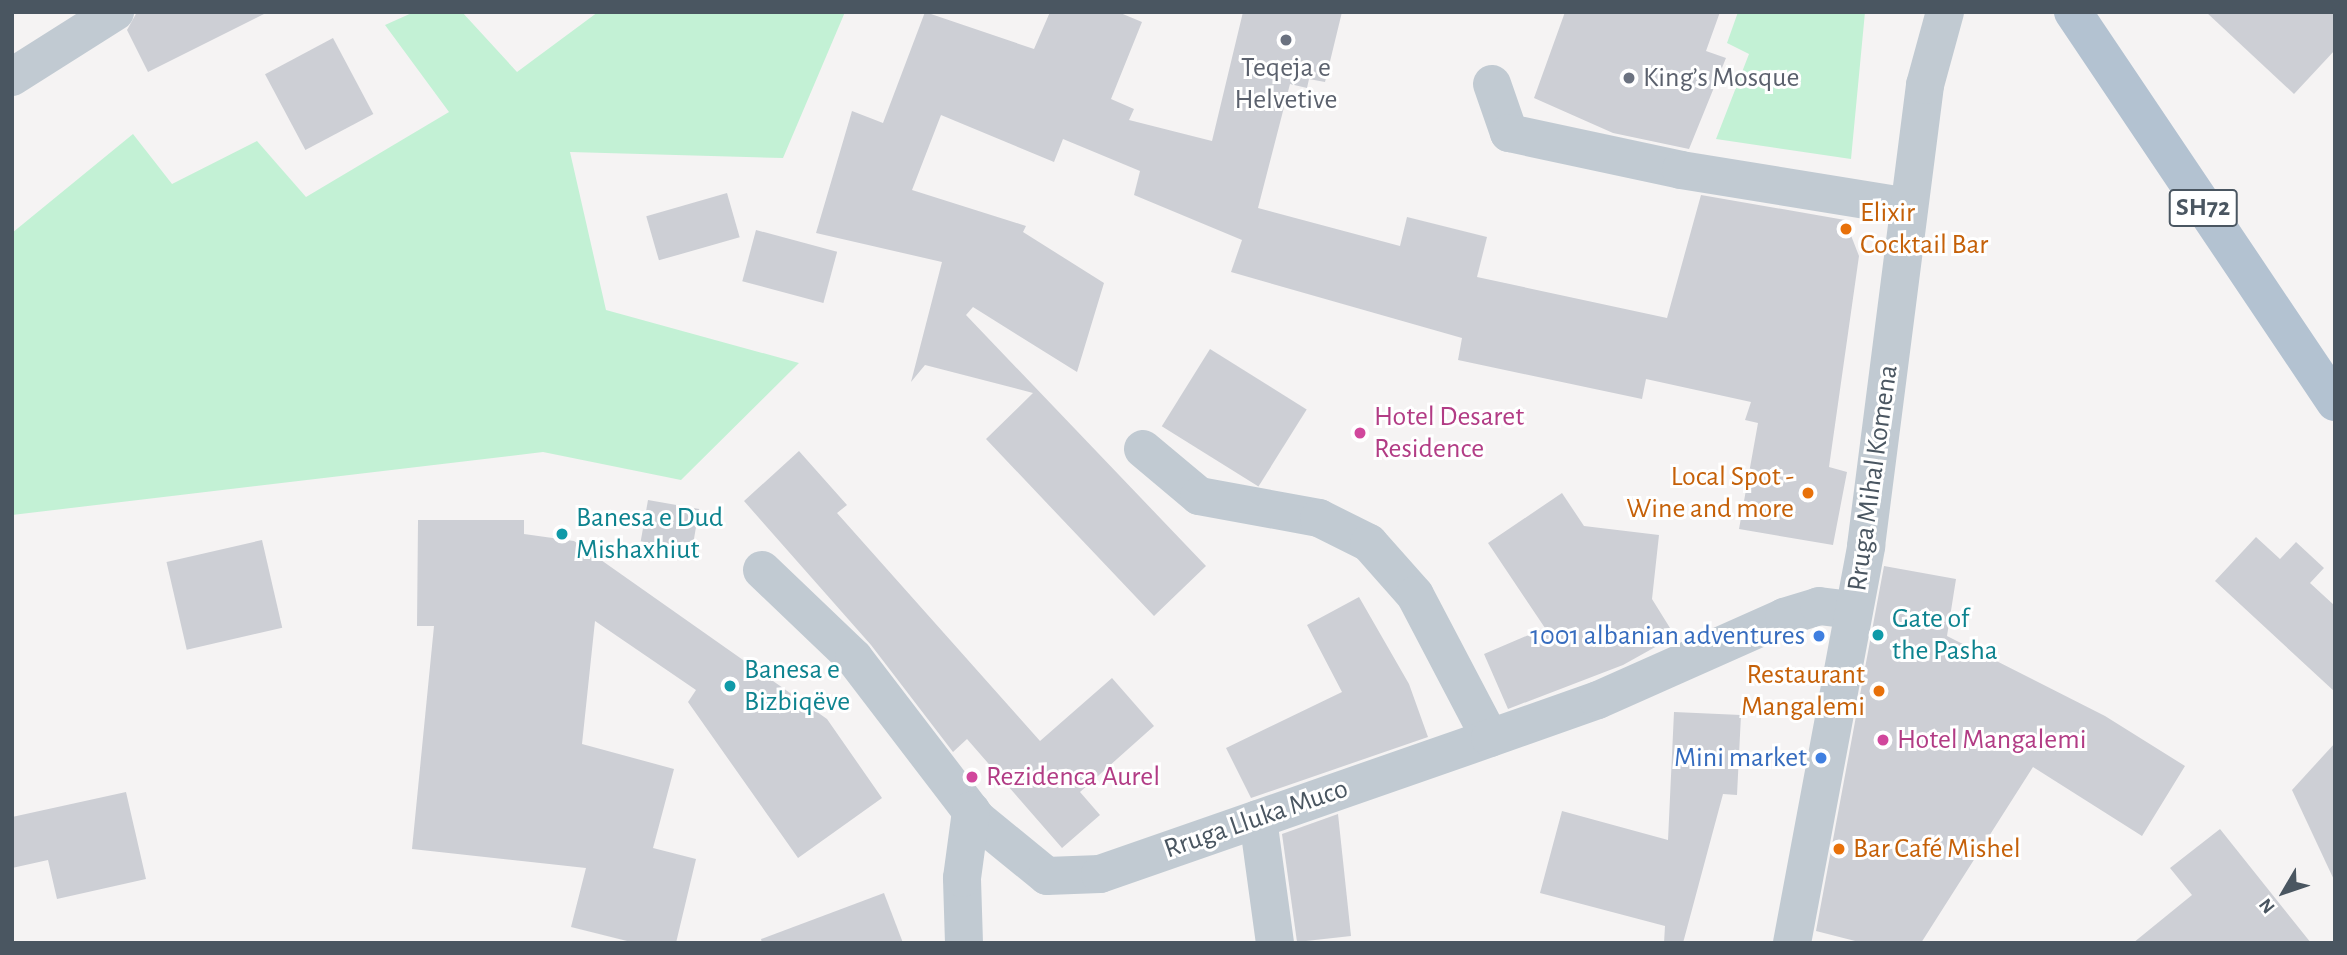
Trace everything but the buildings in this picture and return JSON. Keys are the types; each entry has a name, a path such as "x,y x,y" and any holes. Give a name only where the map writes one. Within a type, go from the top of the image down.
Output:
{"main road":[{"name":"SH72","path":"2073,12 2335,402"}],"street":[{"path":"12,77 115,12"},
{"name":"Rruga Mihal Komena","path":"1792,943 1854,610 1925,85 1945,12"},
{"path":"1492,84 1509,133 1681,170 1909,207"},
{"path":"1143,450 1199,496 1320,518 1369,543 1415,595 1490,738"},
{"name":"Rruga Lluka Muco","path":"762,570 853,658 971,811 1047,876 1100,874 1490,738 1598,700 1784,617 1819,606 1854,610"},
{"path":"964,943 962,878 971,811"},
{"path":"1258,819 1275,943"}],"green space":[{"path":"414,12 462,12 517,72 598,12 845,12 783,158 570,152 606,310 799,363 681,480 543,452 12,515 12,233 133,134 172,184 257,141 306,197 449,112 385,25"},
{"path":"1738,12 1865,12 1851,159 1716,139 1749,54 1727,43"}],"place":[{"name":"Teqeja e Helvetive","path":"1286,40"},
{"name":"King’s Mosque","path":"1629,78"},
{"name":"Elixir Cocktail Bar","path":"1846,229"},
{"name":"Hotel Desaret Residence","path":"1360,433"},
{"name":"Local Spot - Wine and more","path":"1808,493"},
{"name":"Banesa e Dud Mishaxhiut","path":"562,534"},
{"name":"Gate of the Pasha","path":"1878,635"},
{"name":"1001 albanian adventures","path":"1819,636"},
{"name":"Banesa e Bizbiqëve","path":"730,686"},
{"name":"Restaurant Mangalemi","path":"1879,691"},
{"name":"Hotel Mangalemi","path":"1883,740"},
{"name":"Mini market","path":"1821,758"},
{"name":"Rezidenca Aurel","path":"972,777"},
{"name":"Bar Café Mishel","path":"1839,849"}]}
